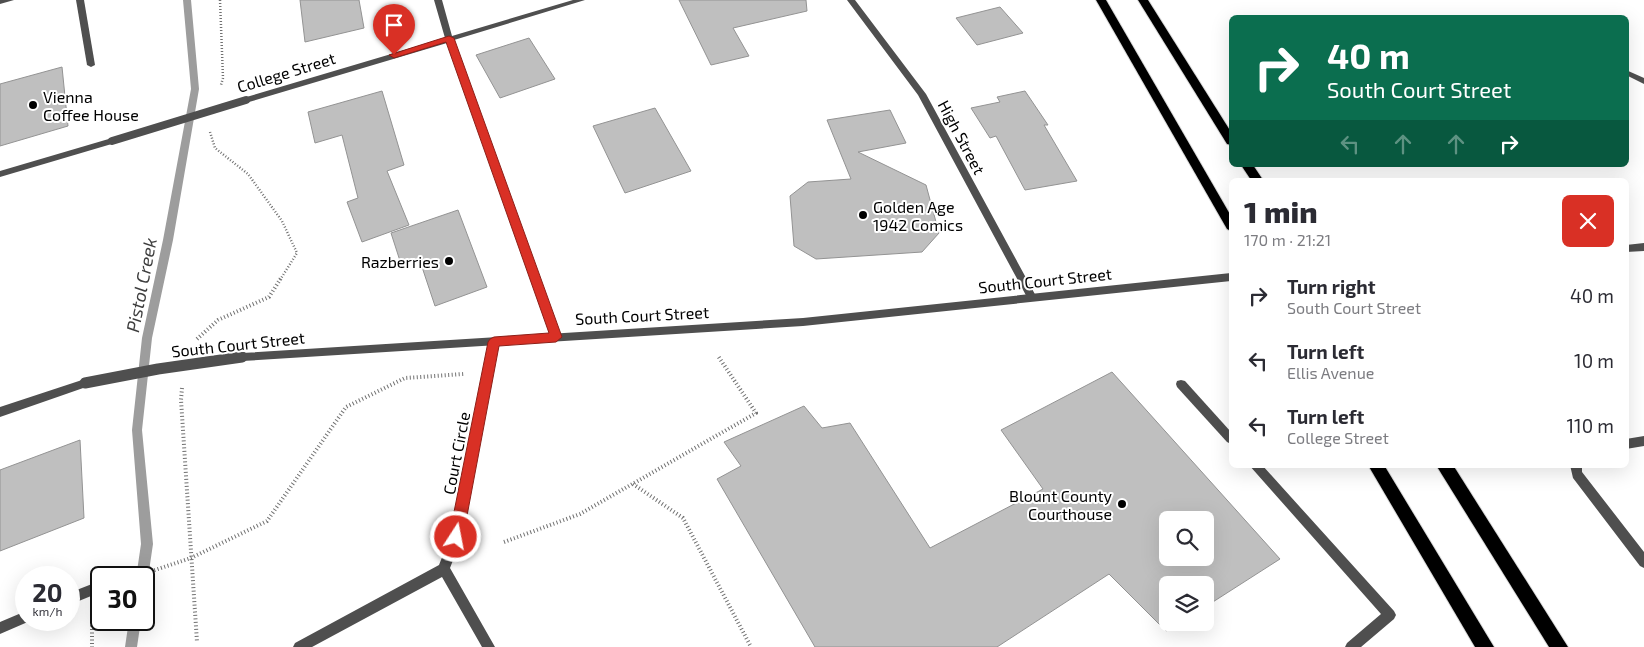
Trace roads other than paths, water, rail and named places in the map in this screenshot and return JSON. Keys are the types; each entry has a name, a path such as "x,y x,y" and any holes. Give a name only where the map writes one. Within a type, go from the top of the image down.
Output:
{"highway":[{"path":"1101,0 1229,223"},
{"path":"1143,0 1229,138"},
{"path":"1248,167 1255,178"},
{"path":"1378,468 1485,647"},
{"path":"1446,468 1559,647"}],"street":[{"path":"0,2 10,0"},
{"path":"80,0 91,65"},
{"path":"438,0 449,38 556,337"},
{"name":"College Street","path":"0,174 580,0"},
{"name":"High Street","path":"851,0 922,94 1032,298"},
{"path":"1629,73 1644,80"},
{"path":"1629,247 1644,247"},
{"name":"South Court Street","path":"0,412 85,383 158,369 242,357 803,322 1229,277"},
{"name":"Court Circle","path":"444,569 456,537 494,342"},
{"path":"1181,384 1229,437"},
{"path":"1629,444 1644,441"},
{"path":"1258,468 1390,615 1351,647"},
{"path":"1576,468 1577,474 1644,562"},
{"path":"298,647 444,569 489,647"},
{"path":"0,628 15,622"}],"waterway":[{"name":"Pistol Creek","path":"144,566 147,544 137,430 147,338 168,240 195,89 187,0"},
{"name":"Pistol Creek","path":"131,647 133,631"}],"place":[{"name":"Vienna Coffee House","path":"33,105"},
{"name":"Golden Age 1942 Comics","path":"863,215"},
{"name":"Razberries","path":"449,261"},
{"name":"Blount County Courthouse","path":"1122,504"}]}
